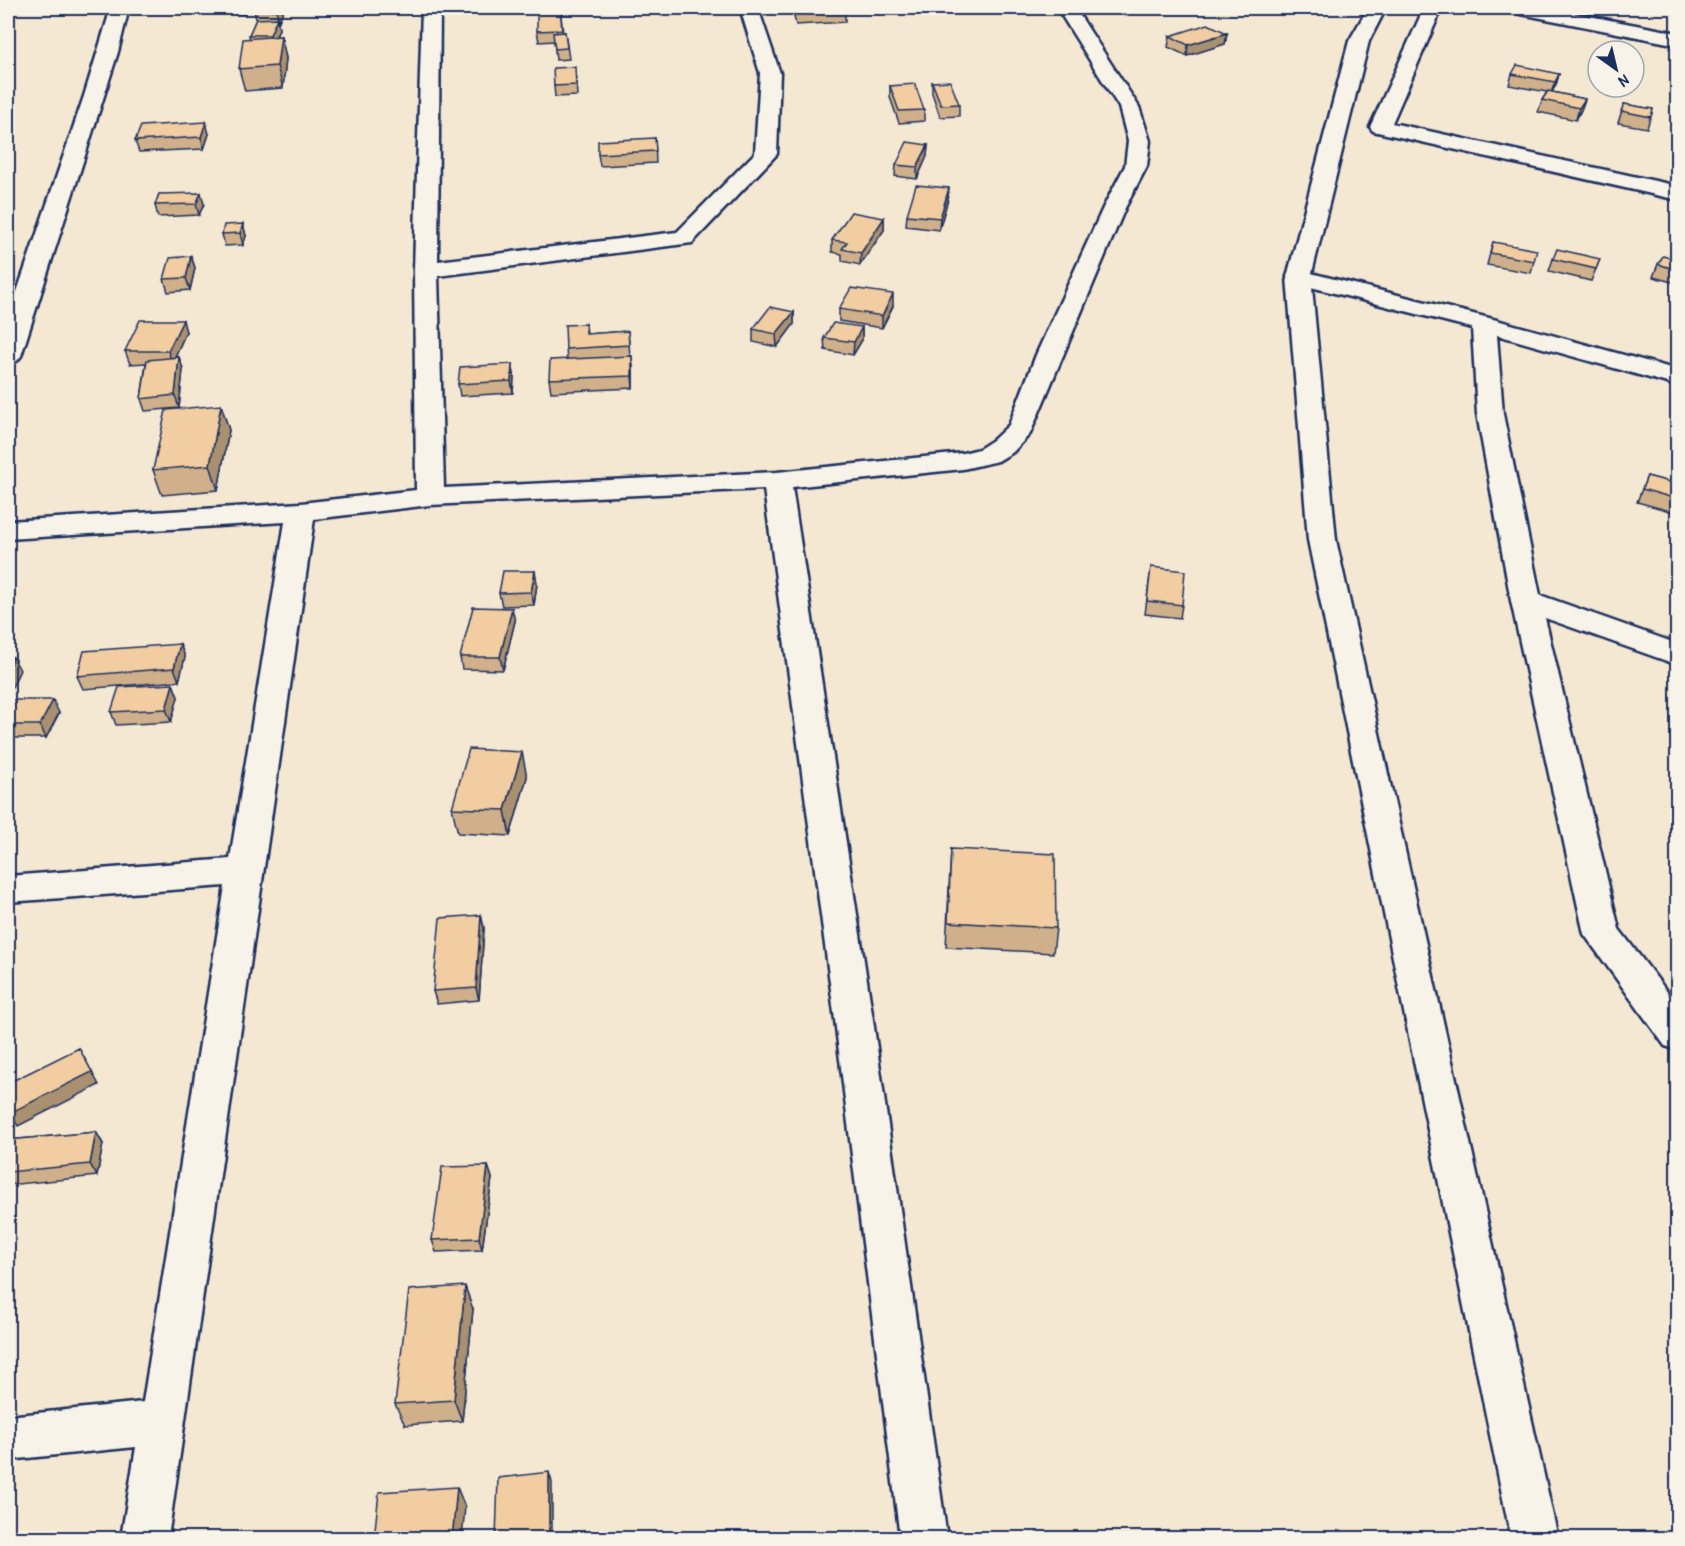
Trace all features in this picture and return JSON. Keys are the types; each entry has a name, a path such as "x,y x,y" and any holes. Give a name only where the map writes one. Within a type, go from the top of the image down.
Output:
{"street":[{"path":"8,356 18,287 99,85 120,8"},
{"path":"430,497 426,270 431,8"},
{"path":"426,270 684,238 766,154 770,73 749,8"},
{"path":"8,530 302,512 430,497 777,480 963,460 988,454 1003,446 1021,428 1049,355 1114,208 1136,166 1138,141 1129,107 1066,8"},
{"path":"1377,8 1359,41 1299,277 1322,540 1535,1539"},
{"path":"1433,8 1380,127 1677,193"},
{"path":"1521,8 1677,39"},
{"path":"1299,277 1484,324 1677,378"},
{"path":"1484,324 1490,414 1526,601 1602,934 1677,1035"},
{"path":"777,480 924,1539"},
{"path":"145,1539 244,871 302,512"},
{"path":"1526,601 1677,654"},
{"path":"8,889 244,871"},
{"path":"8,1438 163,1422"}],"building":[{"path":"255,8 277,8 276,10 254,10"},
{"path":"537,8 560,8 562,30 537,31"},
{"path":"794,8 844,8 845,11 796,14"},
{"path":"277,18 270,35 249,35 256,19"},
{"path":"1208,24 1227,33 1188,45 1170,36"},
{"path":"565,32 567,48 555,49 553,33"},
{"path":"281,36 277,66 239,69 243,39"},
{"path":"1517,65 1559,74 1555,82 1512,74"},
{"path":"575,67 576,85 554,86 553,68"},
{"path":"950,81 959,104 941,105 932,82"},
{"path":"915,84 924,110 899,111 890,86"},
{"path":"1548,91 1585,99 1579,108 1542,100"},
{"path":"1624,104 1653,109 1651,117 1621,111"},
{"path":"206,122 201,137 135,141 141,126"},
{"path":"655,138 656,151 598,154 598,141"},
{"path":"907,142 928,145 917,167 896,165"},
{"path":"916,185 949,188 940,218 907,215"},
{"path":"201,193 196,204 155,205 159,194"},
{"path":"851,212 884,218 861,253 842,249 847,242 832,240"},
{"path":"243,224 240,233 222,234 224,225"},
{"path":"1493,242 1537,250 1534,261 1490,253"},
{"path":"1557,249 1600,259 1596,269 1553,259"},
{"path":"191,256 186,278 164,279 170,258"},
{"path":"1663,256 1677,260 1677,270 1658,264"},
{"path":"851,288 893,294 882,316 839,309"},
{"path":"770,307 794,312 776,334 753,329"},
{"path":"140,320 183,320 168,351 125,351"},
{"path":"833,323 862,327 854,342 824,338"},
{"path":"586,324 586,334 628,331 629,345 566,349 565,325"},
{"path":"632,356 632,376 549,379 550,360"},
{"path":"179,357 175,395 141,399 147,360"},
{"path":"512,364 511,381 458,384 460,367"},
{"path":"221,405 210,465 153,470 166,410"},
{"path":"1647,476 1677,484 1677,499 1642,489"},
{"path":"1151,567 1185,571 1182,605 1147,601"},
{"path":"503,571 535,571 531,592 499,593"},
{"path":"473,607 512,608 500,657 460,657"},
{"path":"180,644 174,668 77,676 84,651"},
{"path":"8,657 13,657 8,671"},
{"path":"173,684 166,709 111,712 119,687"},
{"path":"8,700 53,700 40,725 8,725"},
{"path":"469,749 522,752 505,810 452,808"},
{"path":"951,849 1055,854 1056,928 948,922"},
{"path":"481,915 476,988 433,991 440,918"},
{"path":"79,1048 92,1072 10,1113 8,1083"},
{"path":"96,1132 90,1164 8,1172 8,1140"},
{"path":"488,1166 479,1238 432,1240 442,1167"},
{"path":"465,1286 454,1400 395,1404 409,1290"},
{"path":"549,1472 549,1539 496,1539 498,1478"},
{"path":"457,1487 452,1539 374,1539 379,1492"}]}
